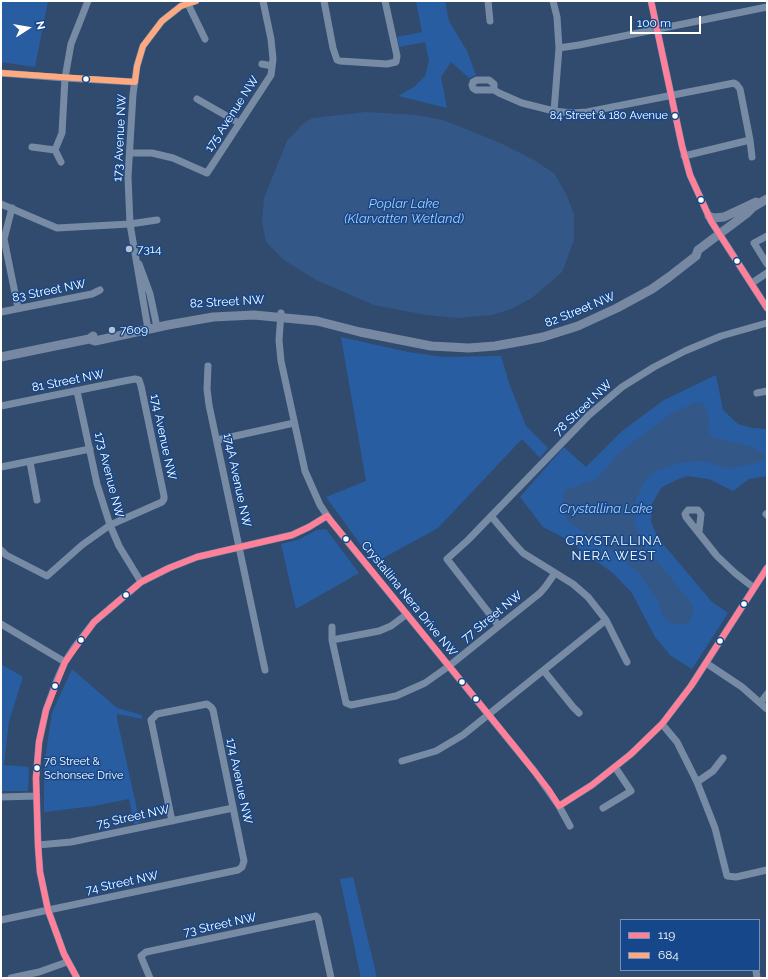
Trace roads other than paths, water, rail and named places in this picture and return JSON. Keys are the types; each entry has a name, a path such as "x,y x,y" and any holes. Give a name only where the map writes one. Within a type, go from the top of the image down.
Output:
{"main road":[{"path":"708,216 713,218 724,217 750,204 767,199"},
{"name":"82 Street NW","path":"1,357 89,339 94,335 200,319 254,315 281,315 431,346 468,348 495,346 536,339 598,318 634,299 693,251 698,250 746,214 753,207 767,199"},
{"name":"82 Street NW","path":"746,214 767,204"}],"street":[{"path":"61,162 55,150 62,133 66,78 71,44 88,1"},
{"name":"173 Avenue NW","path":"152,326 150,294 133,247 130,224 128,177 137,66 143,46 162,21 181,6 196,1"},
{"name":"175 Avenue NW","path":"130,153 152,154 173,158 207,173 271,75 273,58 271,39 262,1"},
{"path":"324,1 337,60 387,64 396,62 397,56 385,1"},
{"path":"488,1 490,21"},
{"path":"553,1 557,17 559,48 554,111"},
{"path":"651,1 684,156 696,190 708,216 767,308"},
{"path":"188,4 205,39"},
{"path":"559,48 579,46 767,7"},
{"name":"175 Avenue NW","path":"262,64 272,66"},
{"path":"1,73 135,82"},
{"path":"494,90 522,103 563,113 580,112 729,83 736,84 740,90 752,157"},
{"path":"197,99 239,123"},
{"path":"684,156 750,140"},
{"path":"32,147 55,150"},
{"path":"1,204 57,228 130,224 157,220"},
{"path":"12,208 4,239 18,308"},
{"path":"767,236 754,242 767,264"},
{"path":"752,283 767,273"},
{"name":"83 Street NW","path":"1,312 92,294 100,290"},
{"name":"Crystallina Nera Drive NW","path":"281,315 279,351 294,423 305,471 327,516 535,772 559,806 570,826"},
{"name":"78 Street NW","path":"499,626 447,559 468,540 589,415 622,387 654,367 685,351 721,336 767,324"},
{"name":"174A Avenue NW","path":"208,366 208,398 265,670"},
{"name":"81 Street NW","path":"1,406 124,381 135,379 139,380"},
{"name":"174 Avenue NW","path":"110,525 162,502 164,499 139,380"},
{"name":"173 Avenue NW","path":"77,391 97,484 110,525 119,546 141,582"},
{"path":"757,393 767,391"},
{"path":"216,440 294,423"},
{"path":"1,467 90,449"},
{"path":"30,462 38,500"},
{"path":"77,978 67,962 58,941 42,886 38,845 36,796 36,761 41,727 51,695 65,662 94,622 141,582 186,560 292,535 327,516"},
{"path":"491,516 524,553 581,590 596,606 606,620 627,662"},
{"path":"1,550 6,555 47,576 82,545 110,525"},
{"path":"699,532 726,565 754,588"},
{"path":"559,806 592,785 615,767 653,734 662,724 678,704 706,663 767,568"},
{"name":"77 Street NW","path":"332,640 345,700 348,704 355,705 403,693 425,683 449,666 540,592 555,573"},
{"path":"332,627 332,640 391,626 407,614"},
{"path":"402,761 436,751 463,735 606,620"},
{"path":"1,624 65,662"},
{"path":"706,663 761,702 767,709"},
{"path":"544,671 573,707 580,712"},
{"path":"761,702 767,694"},
{"name":"174 Avenue NW","path":"172,821 150,722 152,717 157,714 207,704 212,707 213,710 244,864"},
{"path":"662,724 677,742 697,782 712,821 727,876 737,877 767,870"},
{"path":"697,782 713,771 723,758"},
{"path":"603,808 631,791 615,767"},
{"path":"1,797 36,796"},
{"name":"75 Street NW","path":"38,845 71,842 233,808"},
{"name":"74 Street NW","path":"1,920 238,870 244,864"},
{"name":"73 Street NW","path":"150,978 142,959 143,954 316,916 318,918 331,978"},
{"path":"11,978 40,972 67,962"}],"water":[{"name":"Poplar Lake (Klarvatten Wetland)","path":"366,112 416,115 443,120 498,142 534,160 555,174 567,196 574,215 574,240 562,272 532,298 511,309 492,315 457,318 426,315 374,305 316,280 284,260 266,242 262,222 264,198 287,141 303,124 312,118"},
{"name":"Crystallina Lake","path":"697,402 704,404 710,419 707,428 712,437 754,447 767,458 757,463 730,469 703,461 680,463 656,471 645,481 636,499 635,525 642,542 694,607 690,622 675,625 665,620 658,601 640,574 616,554 568,522 562,506 565,490 597,479 619,453 672,413"}],"place":[{"name":"84 Street & 180 Avenue","path":"675,116"},
{"name":"7314","path":"129,249"},
{"name":"7609","path":"112,330"},
{"name":"76 Street & Schonsee Drive","path":"37,768"}],"district":[{"name":"CRYSTALLINA NERA WEST","path":"614,548"}]}
